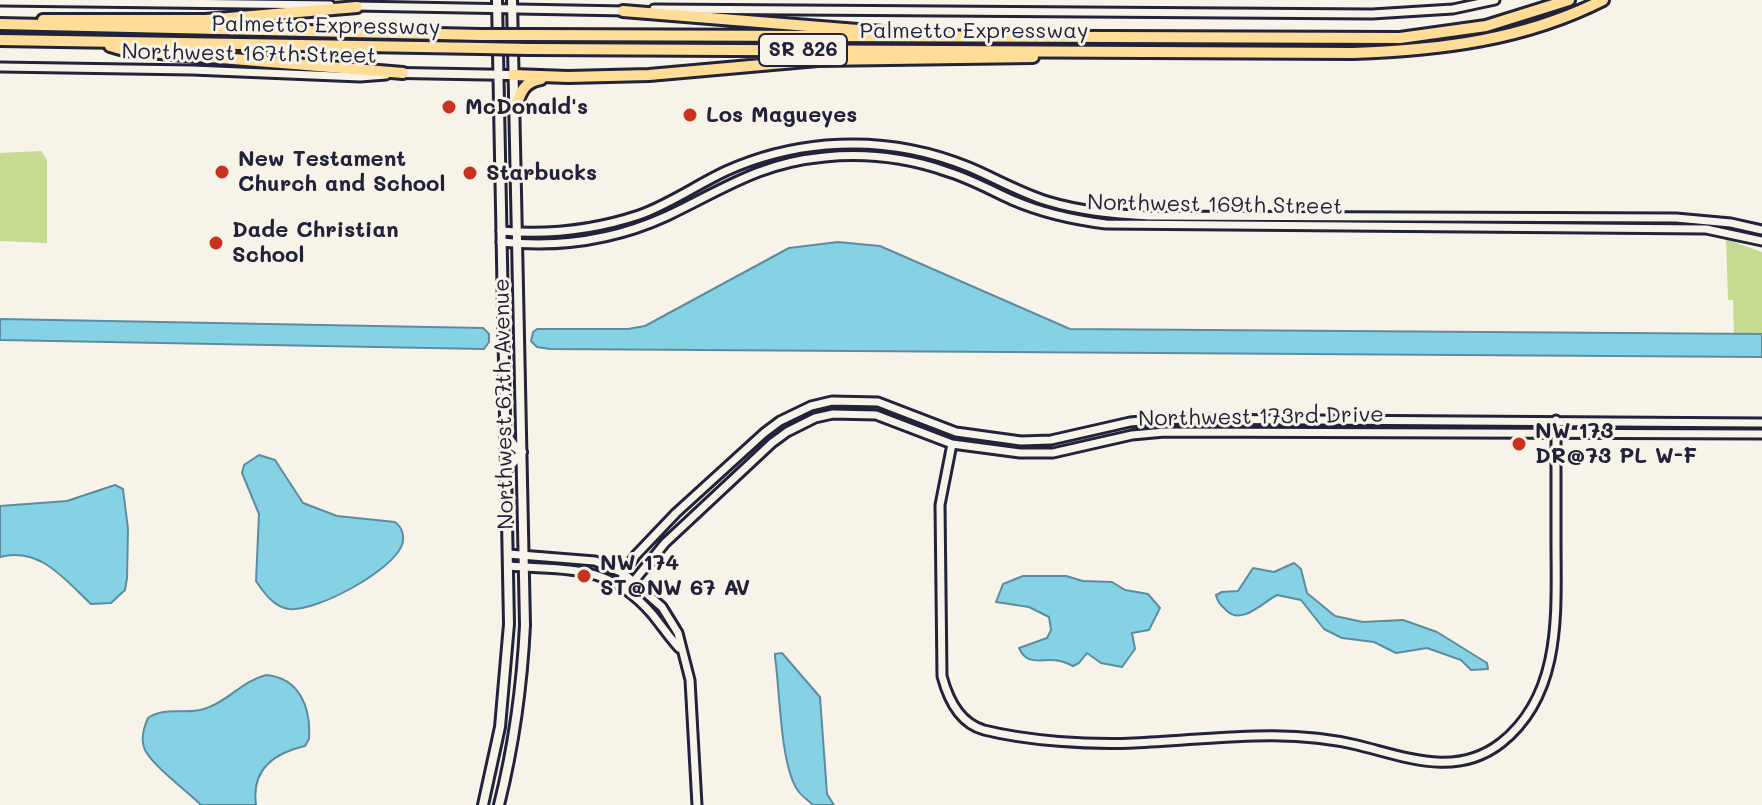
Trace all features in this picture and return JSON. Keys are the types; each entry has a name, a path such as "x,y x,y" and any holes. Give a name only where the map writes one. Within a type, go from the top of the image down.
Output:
{"highway":[{"name":"Palmetto Expressway","path":"0,24 481,35 1400,38 1486,26 1569,0"},
{"name":"Palmetto Expressway","path":"0,40 528,49 1406,51 1491,40 1556,20 1603,0"},
{"path":"0,24 30,20 205,20 357,7"},
{"path":"623,11 879,29 916,37"},
{"path":"92,42 124,50 403,73"},
{"path":"513,75 649,75 818,60 1027,58 1079,52"},
{"path":"514,111 528,83 550,77"}],"main road":[{"name":"Northwest 67th Avenue","path":"483,805 500,727 509,624 497,5"},
{"name":"Northwest 67th Avenue","path":"499,805 516,730 522,685 525,567 512,5"},
{"name":"Northwest 167th Street","path":"403,73 513,75"},
{"path":"506,433 522,452 507,470"}],"street":[{"path":"0,1 357,7 512,5 623,11 1372,14 1453,9 1495,0"},
{"name":"Northwest 167th Street","path":"0,67 360,77 403,73"},
{"path":"843,156 846,144"},
{"name":"Northwest 169th Street","path":"501,236 564,231 621,220 658,207 726,171 755,160 804,148 846,144 888,146 929,154 969,167 1045,200 1107,213 1162,216 1676,218 1731,223 1762,230"},
{"name":"Northwest 169th Street","path":"501,236 519,244 565,243 627,231 662,218 721,187 760,171 803,160 843,156 886,157 927,165 1045,212 1106,224 1706,229 1762,241"},
{"path":"755,160 760,171"},
{"name":"Northwest 173rd Drive","path":"623,573 655,534 764,433 780,421 811,406 832,401 878,402 956,432 1021,441 1051,440 1130,422 1164,419 1762,423"},
{"name":"Northwest 173rd Drive","path":"622,587 634,581 685,523 772,443 801,424 833,414 876,415 952,444 1020,453 1053,453 1153,433 1762,434"},
{"path":"952,444 940,505 942,676 946,694 969,724 1009,734 1094,742 1289,735 1351,743 1439,764 1480,756 1514,730 1543,684 1552,659 1555,638 1556,420"},
{"path":"1036,440 1036,453"},
{"path":"508,554 595,561 623,573 662,607 678,633 693,699 697,805"},
{"path":"509,566 592,572 622,587 653,615 681,650"},
{"path":"622,587 623,573"}],"green space":[{"path":"41,151 47,160 47,243 0,241 0,153"},
{"path":"1726,239 1762,252 1762,334 1734,334 1733,300 1728,300"}],"water":[{"path":"838,242 880,246 1070,329 1762,334 1762,357 550,349 537,347 531,341 537,329 628,329 645,326 789,248"},
{"path":"0,319 483,328 489,334 489,342 484,349 0,340"},
{"path":"259,455 275,460 303,503 337,516 395,522 403,538 396,555 353,588 317,604 289,609 274,602 256,581 259,514 242,473 244,465"},
{"path":"115,485 123,489 128,529 127,578 125,590 111,603 91,604 51,567 40,561 27,556 0,557 0,506 67,501"},
{"path":"1294,563 1301,569 1307,593 1335,616 1363,622 1403,620 1437,632 1487,663 1488,669 1471,670 1461,660 1427,648 1396,653 1374,642 1342,638 1324,629 1301,600 1277,595 1239,616 1220,604 1216,595 1238,591 1253,568 1274,572"},
{"path":"1023,576 1066,576 1083,581 1112,582 1125,590 1148,594 1160,608 1149,630 1132,633 1135,649 1122,667 1101,663 1087,653 1073,666 1054,660 1031,660 1019,648 1047,638 1051,630 1049,617 1029,607 996,602 1003,584"},
{"path":"782,653 820,697 827,794 834,805 813,805 799,792 793,781 784,748 775,657 775,654"},
{"path":"266,675 287,682 301,696 308,716 309,739 305,746 275,758 261,772 255,792 256,805 201,805 145,750 143,738 148,718 161,712 204,709"}],"place":[{"name":"McDonald's","path":"449,107"},
{"name":"Los Magueyes","path":"690,115"},
{"name":"New Testament Church and School","path":"222,172"},
{"name":"Starbucks","path":"470,173"},
{"name":"Dade Christian School","path":"216,243"},
{"name":"NW 173 DR@73 PL W-F","path":"1519,444"},
{"name":"NW 174 ST@NW 67 AV","path":"584,576"}]}
